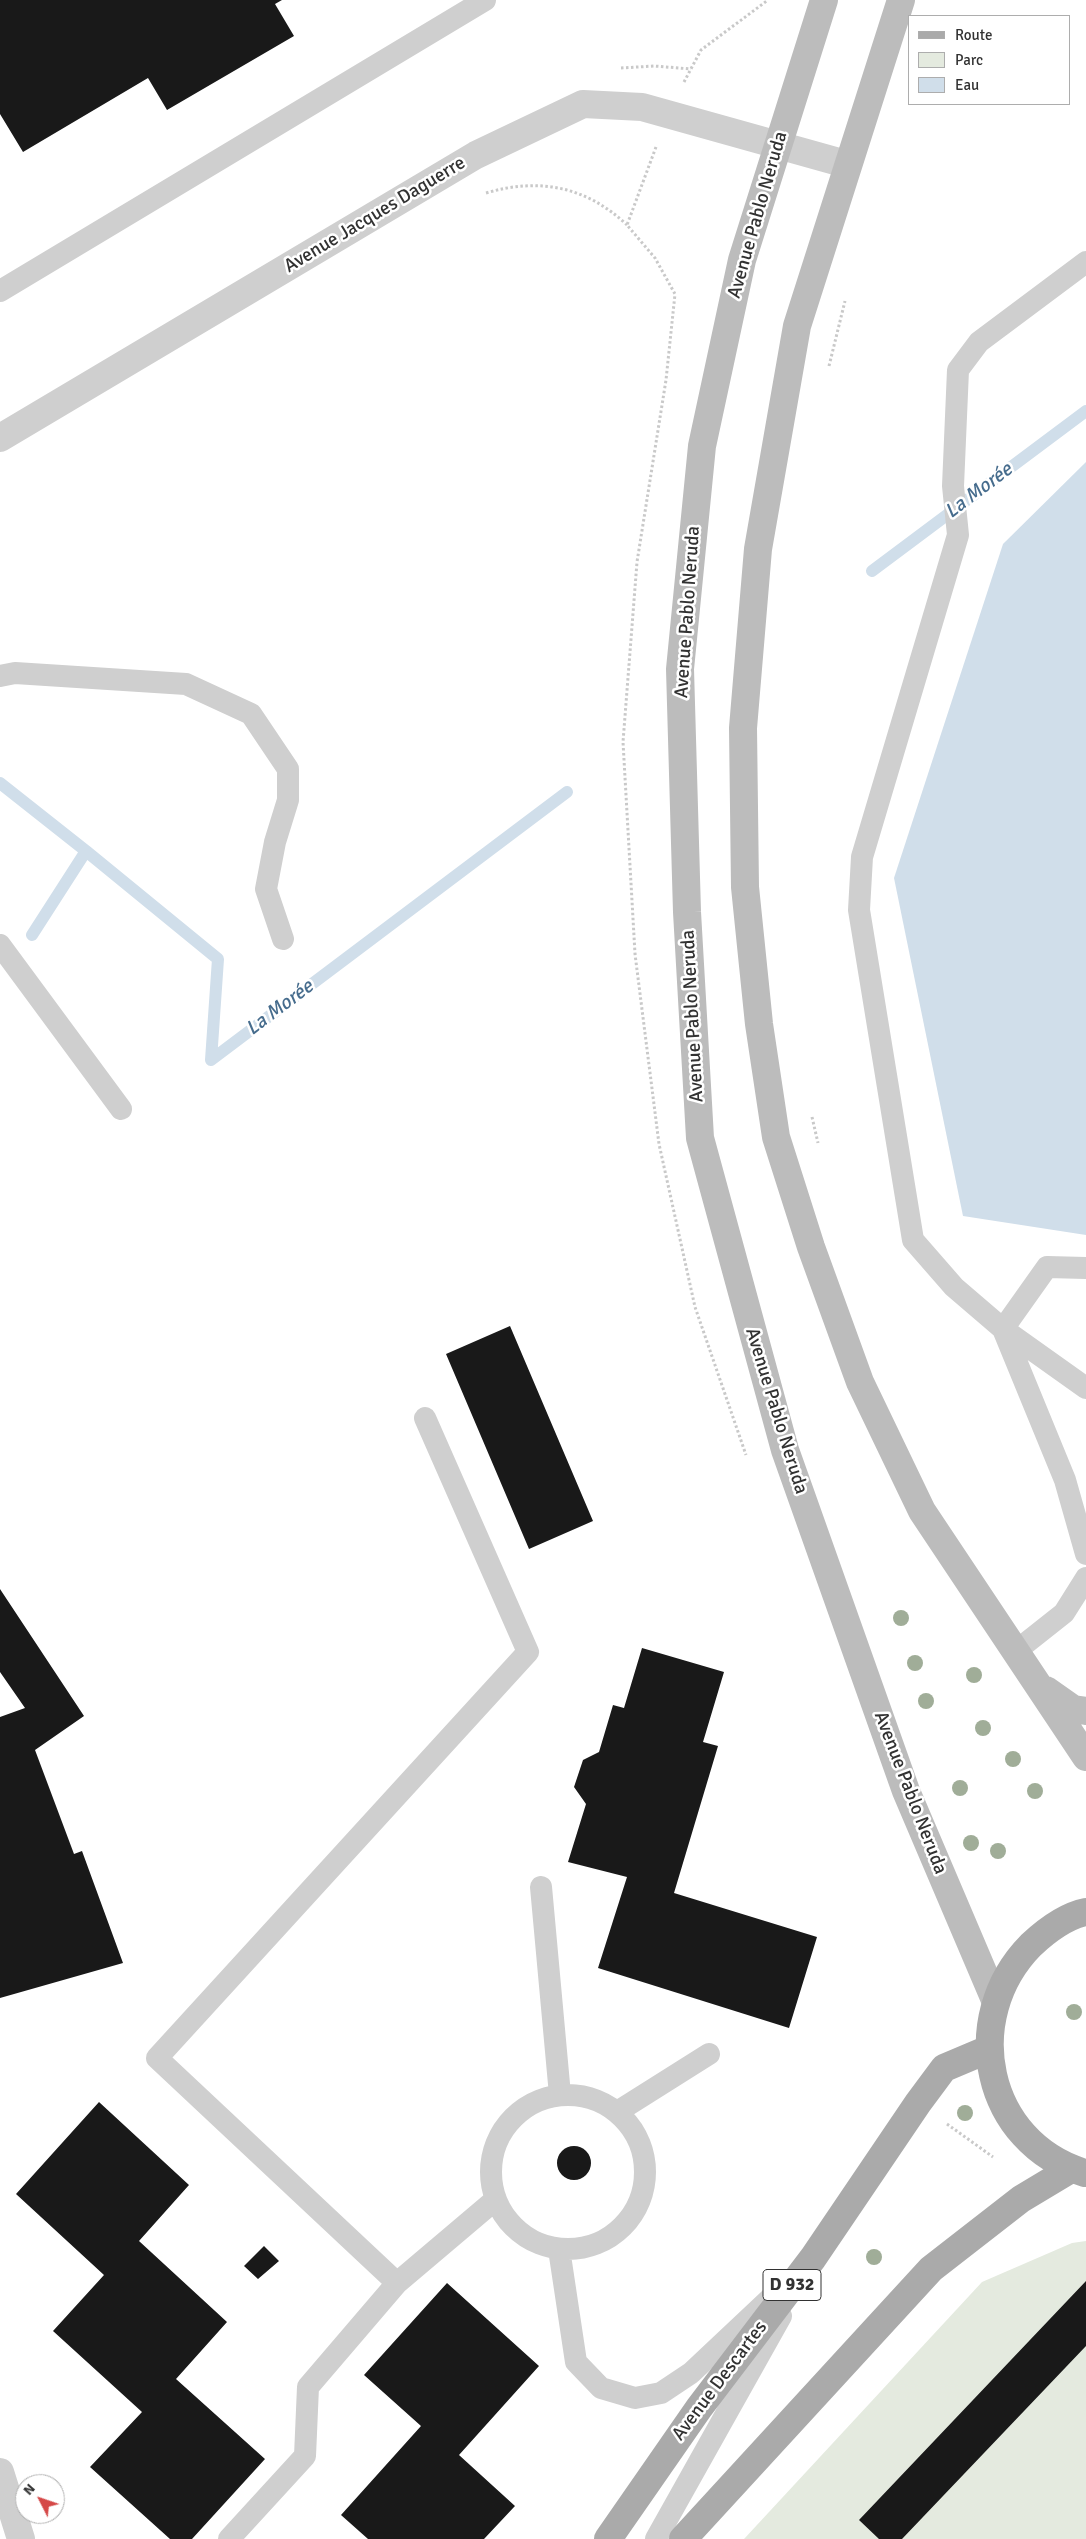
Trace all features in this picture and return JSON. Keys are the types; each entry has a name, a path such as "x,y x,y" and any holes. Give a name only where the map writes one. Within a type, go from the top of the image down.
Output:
{"main road":[{"name":"Avenue Pablo Neruda","path":"824,0 742,260 702,446 680,669 687,912 700,1138 785,1450 906,1791 996,2000"},
{"path":"901,0 846,164 797,326 758,549 743,738 744,887 759,1024 776,1137 811,1247 860,1382 922,1511 1086,1757"},
{"path":"1039,1685 1073,1709 1086,1711"},
{"path":"1079,2171 1039,2149 1013,2121 996,2087 989,2049 990,2024 996,2000 1015,1962 1045,1932 1086,1912"},
{"name":"Avenue Descartes","path":"608,2539 699,2408 813,2258 918,2102 944,2068 989,2049"},
{"path":"683,2539 931,2269 1021,2199 1079,2171"}],"street":[{"name":"Avenue Jacques Daguerre","path":"0,438 476,155 583,104 642,107 846,164"},
{"path":"0,2472 21,2539"}],"lane":[{"path":"0,291 485,0"},
{"path":"1086,262 979,342 958,370 953,486 958,535 862,857 859,910 913,1240 954,1287 1003,1329 1086,1388"},
{"path":"0,676 15,673 186,684 251,714 288,769 288,800 275,842 266,889 283,939"},
{"path":"0,945 121,1108"},
{"path":"1003,1329 1047,1267 1086,1268"},
{"path":"1003,1329 1065,1480 1086,1554"},
{"path":"397,2283 157,2058 528,1652 425,1418"},
{"path":"1016,1651 1064,1612 1086,1578"},
{"path":"541,1887 560,2095"},
{"path":"617,2112 709,2054"},
{"path":"560,2095 580,2095 600,2102 617,2112 633,2131 643,2153 645,2178 639,2202 626,2223 607,2239 584,2248 559,2249 538,2244 520,2234 506,2218 495,2200 490,2177 492,2153 502,2132 517,2114 537,2101 560,2095"},
{"path":"229,2539 306,2456 308,2387 397,2283 495,2200"},
{"path":"559,2249 576,2362 601,2388 635,2398 661,2393 691,2373 813,2258"},
{"path":"656,2539 813,2258"}],"path":[{"path":"484,193 502,188 538,184 577,192 611,210 628,225"},
{"path":"943,2121 996,2158"}],"green space":[{"path":"1086,2241 1086,2539 744,2539 982,2282 1072,2243"}],"water":[{"path":"1086,462 1086,1235 963,1216 894,878 1003,544"}],"building":[{"path":"0,0 282,0 275,4 294,36 167,110 148,78 23,152 0,114"},
{"path":"510,1326 593,1521 529,1549 446,1354"},
{"path":"0,1589 84,1716 35,1750 74,1854 82,1851 123,1963 0,1998 0,1717 25,1708 0,1672"},
{"path":"642,1648 724,1672 703,1742 718,1746 674,1893 817,1937 789,2028 598,1968 627,1877 568,1862 586,1804 574,1787 583,1760 599,1752 613,1705 624,1708"},
{"path":"99,2102 189,2185 139,2241 227,2322 176,2379 265,2459 192,2539 170,2539 90,2467 142,2412 53,2331 104,2275 16,2194"},
{"path":"574,2146 581,2147 586,2151 590,2156 590,2170 586,2175 581,2179 574,2180 567,2179 562,2175 558,2170 557,2163 558,2156 562,2151 567,2147"},
{"path":"264,2246 279,2261 258,2279 244,2266"},
{"path":"1086,2281 1086,2346 902,2539 879,2539 859,2520"},
{"path":"447,2283 539,2366 459,2455 515,2506 484,2539 368,2539 341,2515 421,2426 364,2375"}],"waterway":[{"name":"La Morée","path":"872,571 1086,411"},
{"name":"La Morée","path":"0,783 86,851"},
{"name":"La Morée","path":"32,935 86,851 218,959 211,1060 567,792"}]}
